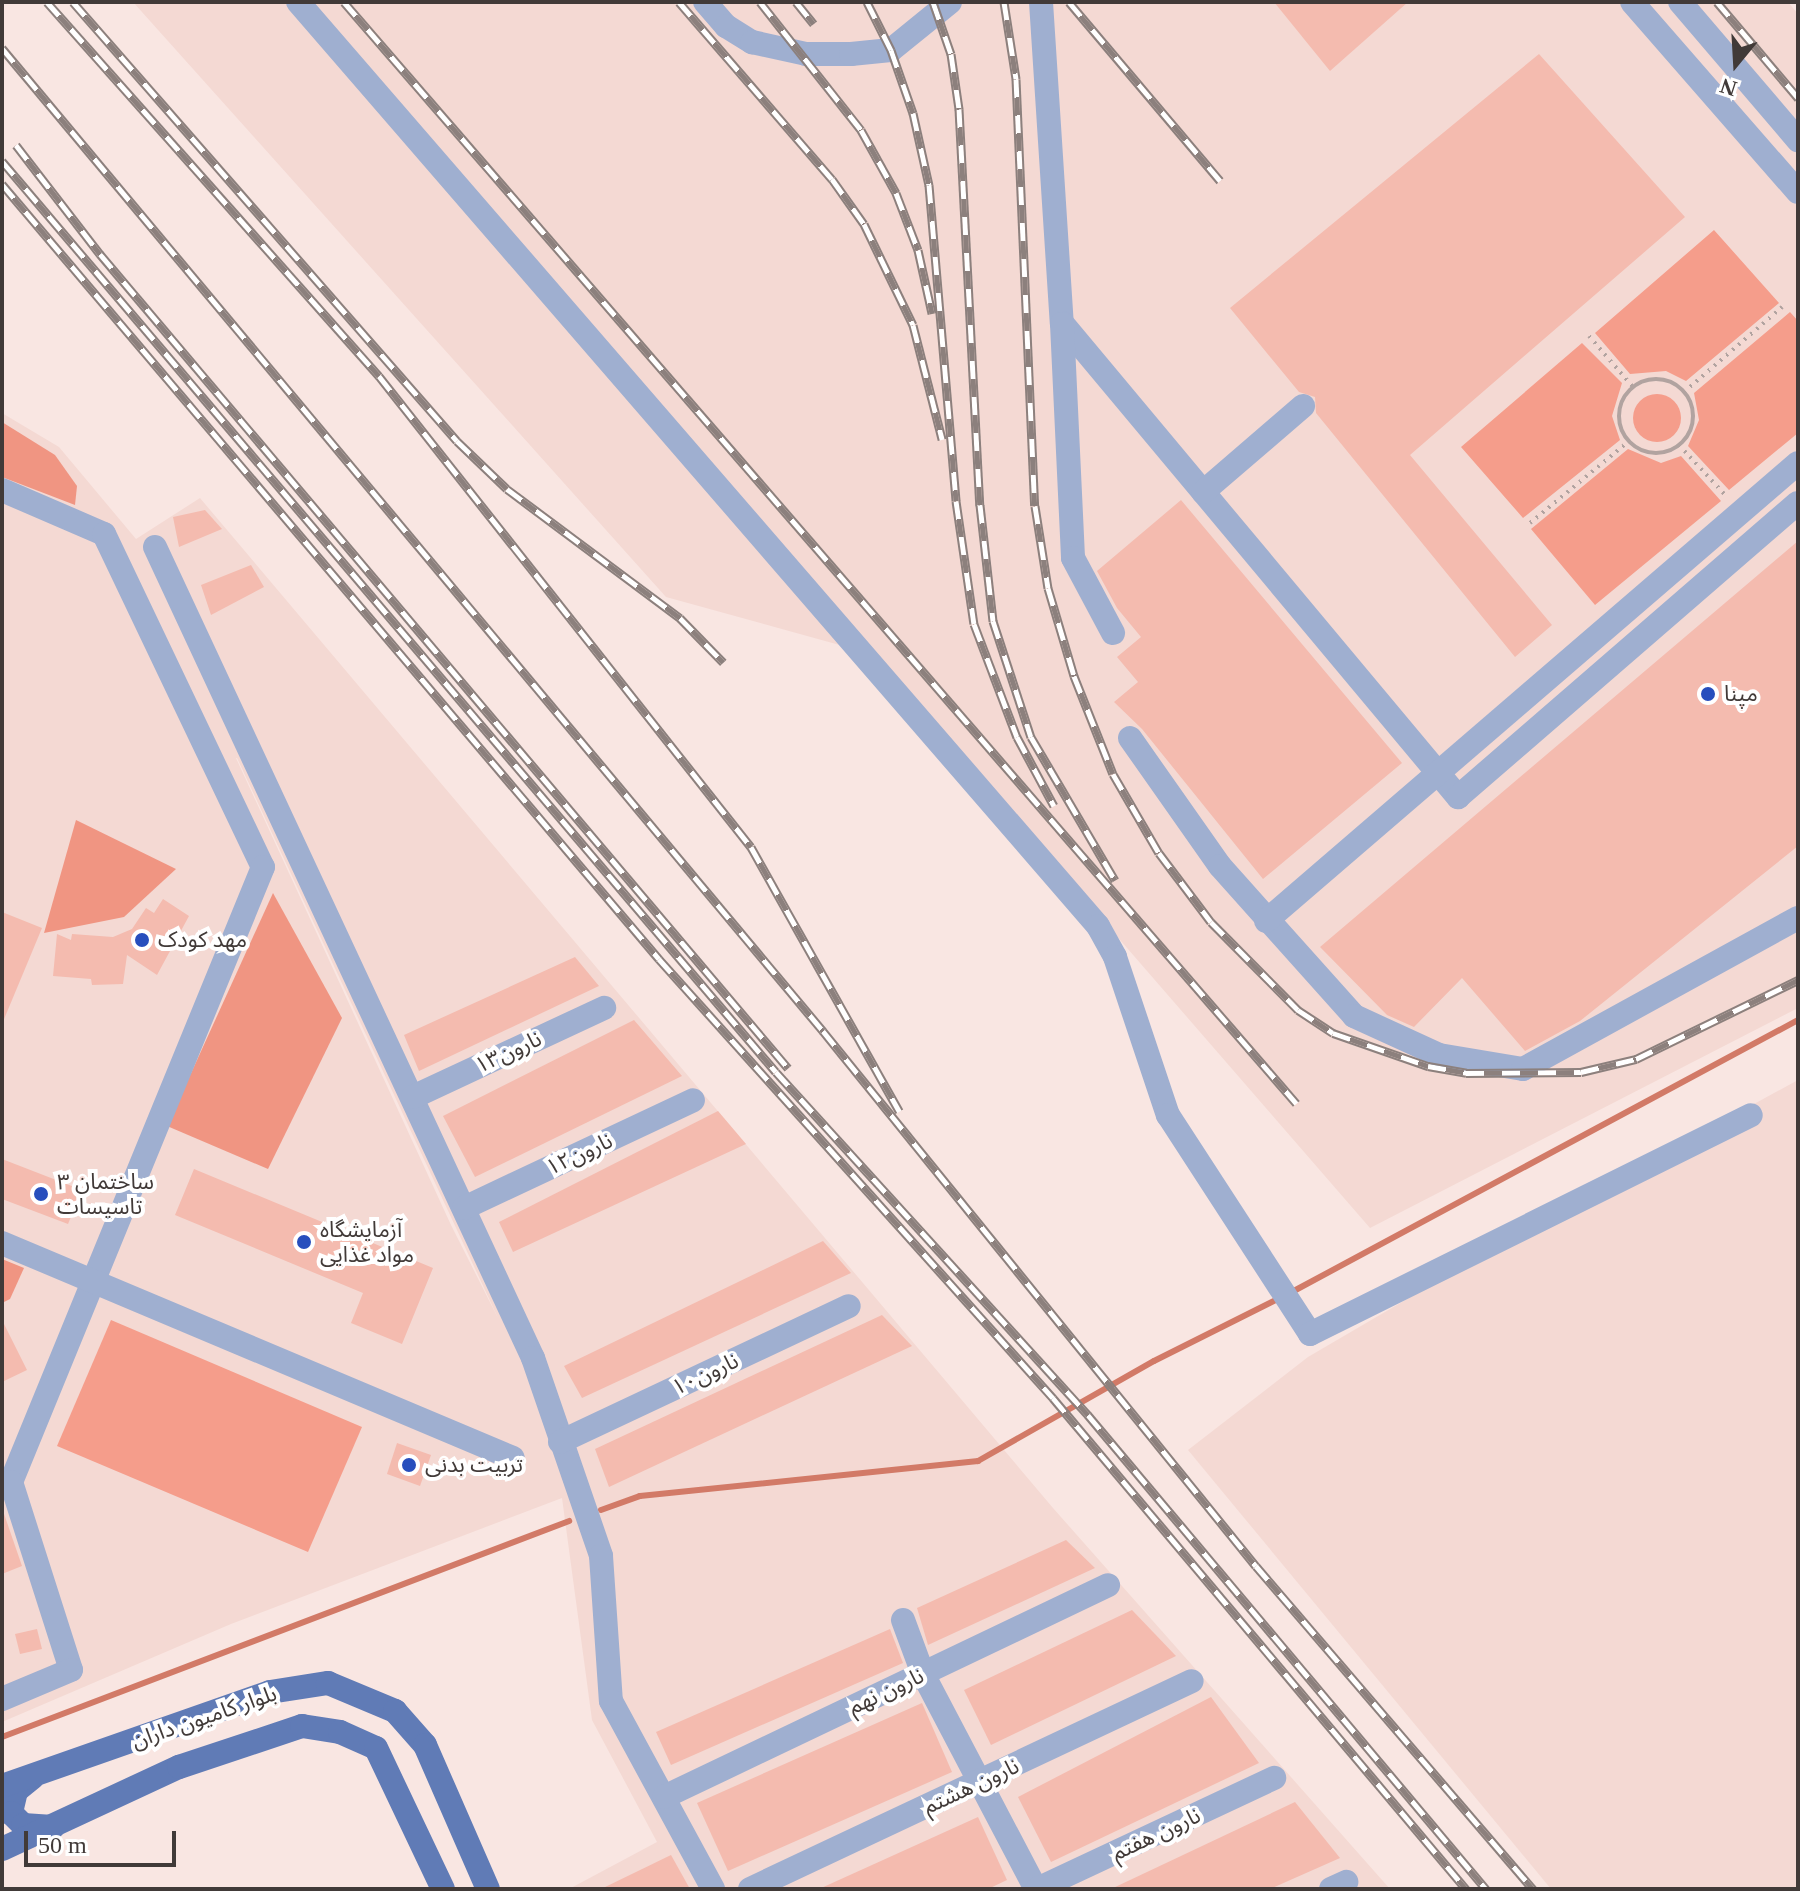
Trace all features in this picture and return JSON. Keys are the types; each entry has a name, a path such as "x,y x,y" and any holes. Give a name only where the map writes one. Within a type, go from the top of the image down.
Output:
{"main road":[{"name":"بلوار کامیون داران","path":"2,1786 270,1692 328,1683 395,1711 425,1745 488,1889"},
{"name":"بلوار کامیون داران","path":"2,1849 59,1827 179,1767 302,1726 340,1732 376,1748 443,1889"},
{"path":"34,1776 16,1791 11,1813 23,1825 59,1827"}],"street":[{"path":"298,2 1098,926 1115,957 1168,1115 1310,1334 1751,1115"},
{"path":"705,2 726,26 752,42 806,54 851,54 891,50 950,2"},
{"path":"1041,2 1062,324 1073,558 1113,633"},
{"path":"1632,2 1798,192"},
{"path":"1680,2 1798,140 1772,162"},
{"path":"1062,324 1458,797 1798,503"},
{"path":"1203,492 1303,406"},
{"path":"1266,921 1798,463"},
{"path":"2,490 104,534 263,867 11,1482 71,1670 2,1699"},
{"path":"155,547 533,1358 601,1556 611,1701 713,1889"},
{"path":"1130,738 1220,866 1354,1016 1439,1055 1523,1069 1798,918"},
{"name":"نارون۱۳","path":"413,1097 604,1008"},
{"name":"نارون۱۲","path":"464,1208 693,1100"},
{"path":"2,1243 513,1458"},
{"name":"نارون۱۰","path":"560,1442 849,1306"},
{"name":"نارون نهم","path":"664,1797 1108,1585"},
{"path":"903,1620 923,1674 1036,1889"},
{"name":"نارون هشتم","path":"750,1889 1192,1681"},
{"name":"نارون هفتم","path":"1036,1889 1274,1778"}],"path":[{"path":"1684,392 1782,307"},
{"path":"1589,336 1633,387"},
{"path":"1656,379 1684,392 1693,419 1679,445 1650,453 1629,441 1619,419 1625,396 1633,387 1656,379"},
{"path":"1530,523 1629,441"},
{"path":"1679,445 1741,513"}],"shaded area":[{"path":"133,2 1788,2 1798,14 1798,1008 1370,1228 872,654 666,597"},
{"path":"1714,230 1779,303 1686,381 1666,371 1630,374 1595,333"},
{"path":"1790,312 1798,321 1798,433 1729,490 1688,446 1699,420 1694,393"},
{"path":"1582,343 1622,383 1612,416 1620,440 1523,518 1461,447"},
{"path":"1657,394 1674,401 1681,418 1674,435 1657,442 1640,435 1633,418 1640,401"},
{"path":"2,413 59,447 136,539 200,498 1053,1508 1390,1889 569,1889 657,1842 592,1720 562,1498 231,1624 2,1722","holes":["237,758 498,1318 451,1225"]},
{"path":"2,422 55,455 77,486 75,505 2,477"},
{"path":"1628,449 1661,463 1681,456 1721,501 1595,605 1531,529"},
{"path":"76,820 176,869 124,917 44,933"},
{"path":"273,893 342,1018 268,1169 167,1126"},
{"path":"1798,1080 1798,1889 1551,1889 1188,1450 1308,1357 1544,1219"},
{"path":"2,1259 24,1268 10,1299 2,1303"},
{"path":"111,1320 362,1427 308,1552 57,1446"}],"building":[{"path":"1274,2 1408,2 1330,71"},
{"path":"1539,54 1685,217 1410,455 1552,625 1515,657 1316,413 1315,397 1299,392 1230,308"},
{"path":"1181,500 1402,763 1263,879 1142,729 1114,702 1138,682 1117,657 1141,637 1117,608 1097,571"},
{"path":"205,510 222,529 179,547 173,517"},
{"name":"مپنا","path":"1798,541 1798,846 1580,1021 1525,1051 1462,978 1414,1027 1387,1015 1320,947"},
{"path":"251,565 264,587 211,615 201,585"},
{"name":"مهد کودک","path":"163,899 189,916 157,975 127,955 123,984 92,985 91,979 53,976 57,934 71,940 72,934 113,937 132,929 146,908 154,913"},
{"path":"2,912 42,928 2,1024"},
{"path":"575,957 599,986 419,1071 404,1035"},
{"path":"634,1020 682,1076 475,1177 443,1116"},
{"path":"718,1111 746,1144 513,1252 499,1222"},
{"name":"۳ ساختمان تاسیسات","path":"2,1159 82,1190 68,1224 2,1199"},
{"name":"آزمایشگاه مواد غذایی","path":"194,1169 433,1268 402,1344 351,1323 363,1293 175,1215"},
{"path":"823,1241 851,1273 582,1398 564,1366"},
{"path":"882,1315 912,1346 609,1487 595,1449"},
{"path":"2,1320 27,1370 2,1382"},
{"name":"تربیت بدنی","path":"397,1443 431,1455 420,1486 387,1474"},
{"path":"2,1508 22,1566 2,1574"},
{"path":"1066,1540 1095,1568 928,1645 917,1608"},
{"path":"1132,1610 1176,1656 991,1745 964,1690"},
{"path":"37,1629 42,1649 20,1654 15,1634"},
{"path":"890,1629 903,1663 671,1765 656,1732"},
{"path":"1211,1697 1259,1763 1051,1862 1018,1797"},
{"path":"922,1703 952,1772 728,1871 697,1803"},
{"path":"1295,1802 1340,1858 1270,1889 1111,1889"},
{"path":"978,1817 1007,1880 988,1889 819,1889"},
{"path":"671,1855 690,1889 601,1889"}],"waterway":[{"path":"1290,1293 1798,1020"},
{"path":"601,1510 640,1496 978,1461 1154,1361 1280,1298"},
{"path":"2,1737 569,1521"}],"railway":[{"path":"47,2 379,376 751,847 899,1111"},
{"path":"73,2 457,441 507,489 680,618 723,662"},
{"path":"344,2 1296,1103"},
{"path":"679,2 832,179 864,224 913,325 942,439"},
{"path":"760,2 861,130 896,193 918,250 932,313"},
{"path":"796,2 814,24"},
{"path":"867,2 891,50 913,113 929,185 956,501 974,624 1017,737 1054,806"},
{"path":"933,2 951,54 959,109 980,505 993,621 1031,737 1115,880"},
{"path":"1004,2 1016,79 1035,506 1048,588 1074,676 1113,774 1159,853 1211,922 1298,1010 1333,1033 1428,1066 1466,1073 1581,1072 1636,1059 1798,980"},
{"path":"1069,2 1220,181"},
{"path":"1717,2 1798,98"},
{"path":"2,48 823,1031 1256,1566 1533,1889"},
{"path":"16,145 100,254 788,1068"},
{"path":"2,161 776,1072 1088,1415 1486,1889"},
{"path":"2,184 659,959 1053,1398 1466,1889"}],"place":[{"name":"مپنا","path":"1708,694"},
{"name":"مهد کودک","path":"142,940"},
{"name":"۳ ساختمان تاسیسات","path":"41,1194"},
{"name":"آزمایشگاه مواد غذایی","path":"304,1242"},
{"name":"تربیت بدنی","path":"409,1465"}]}
